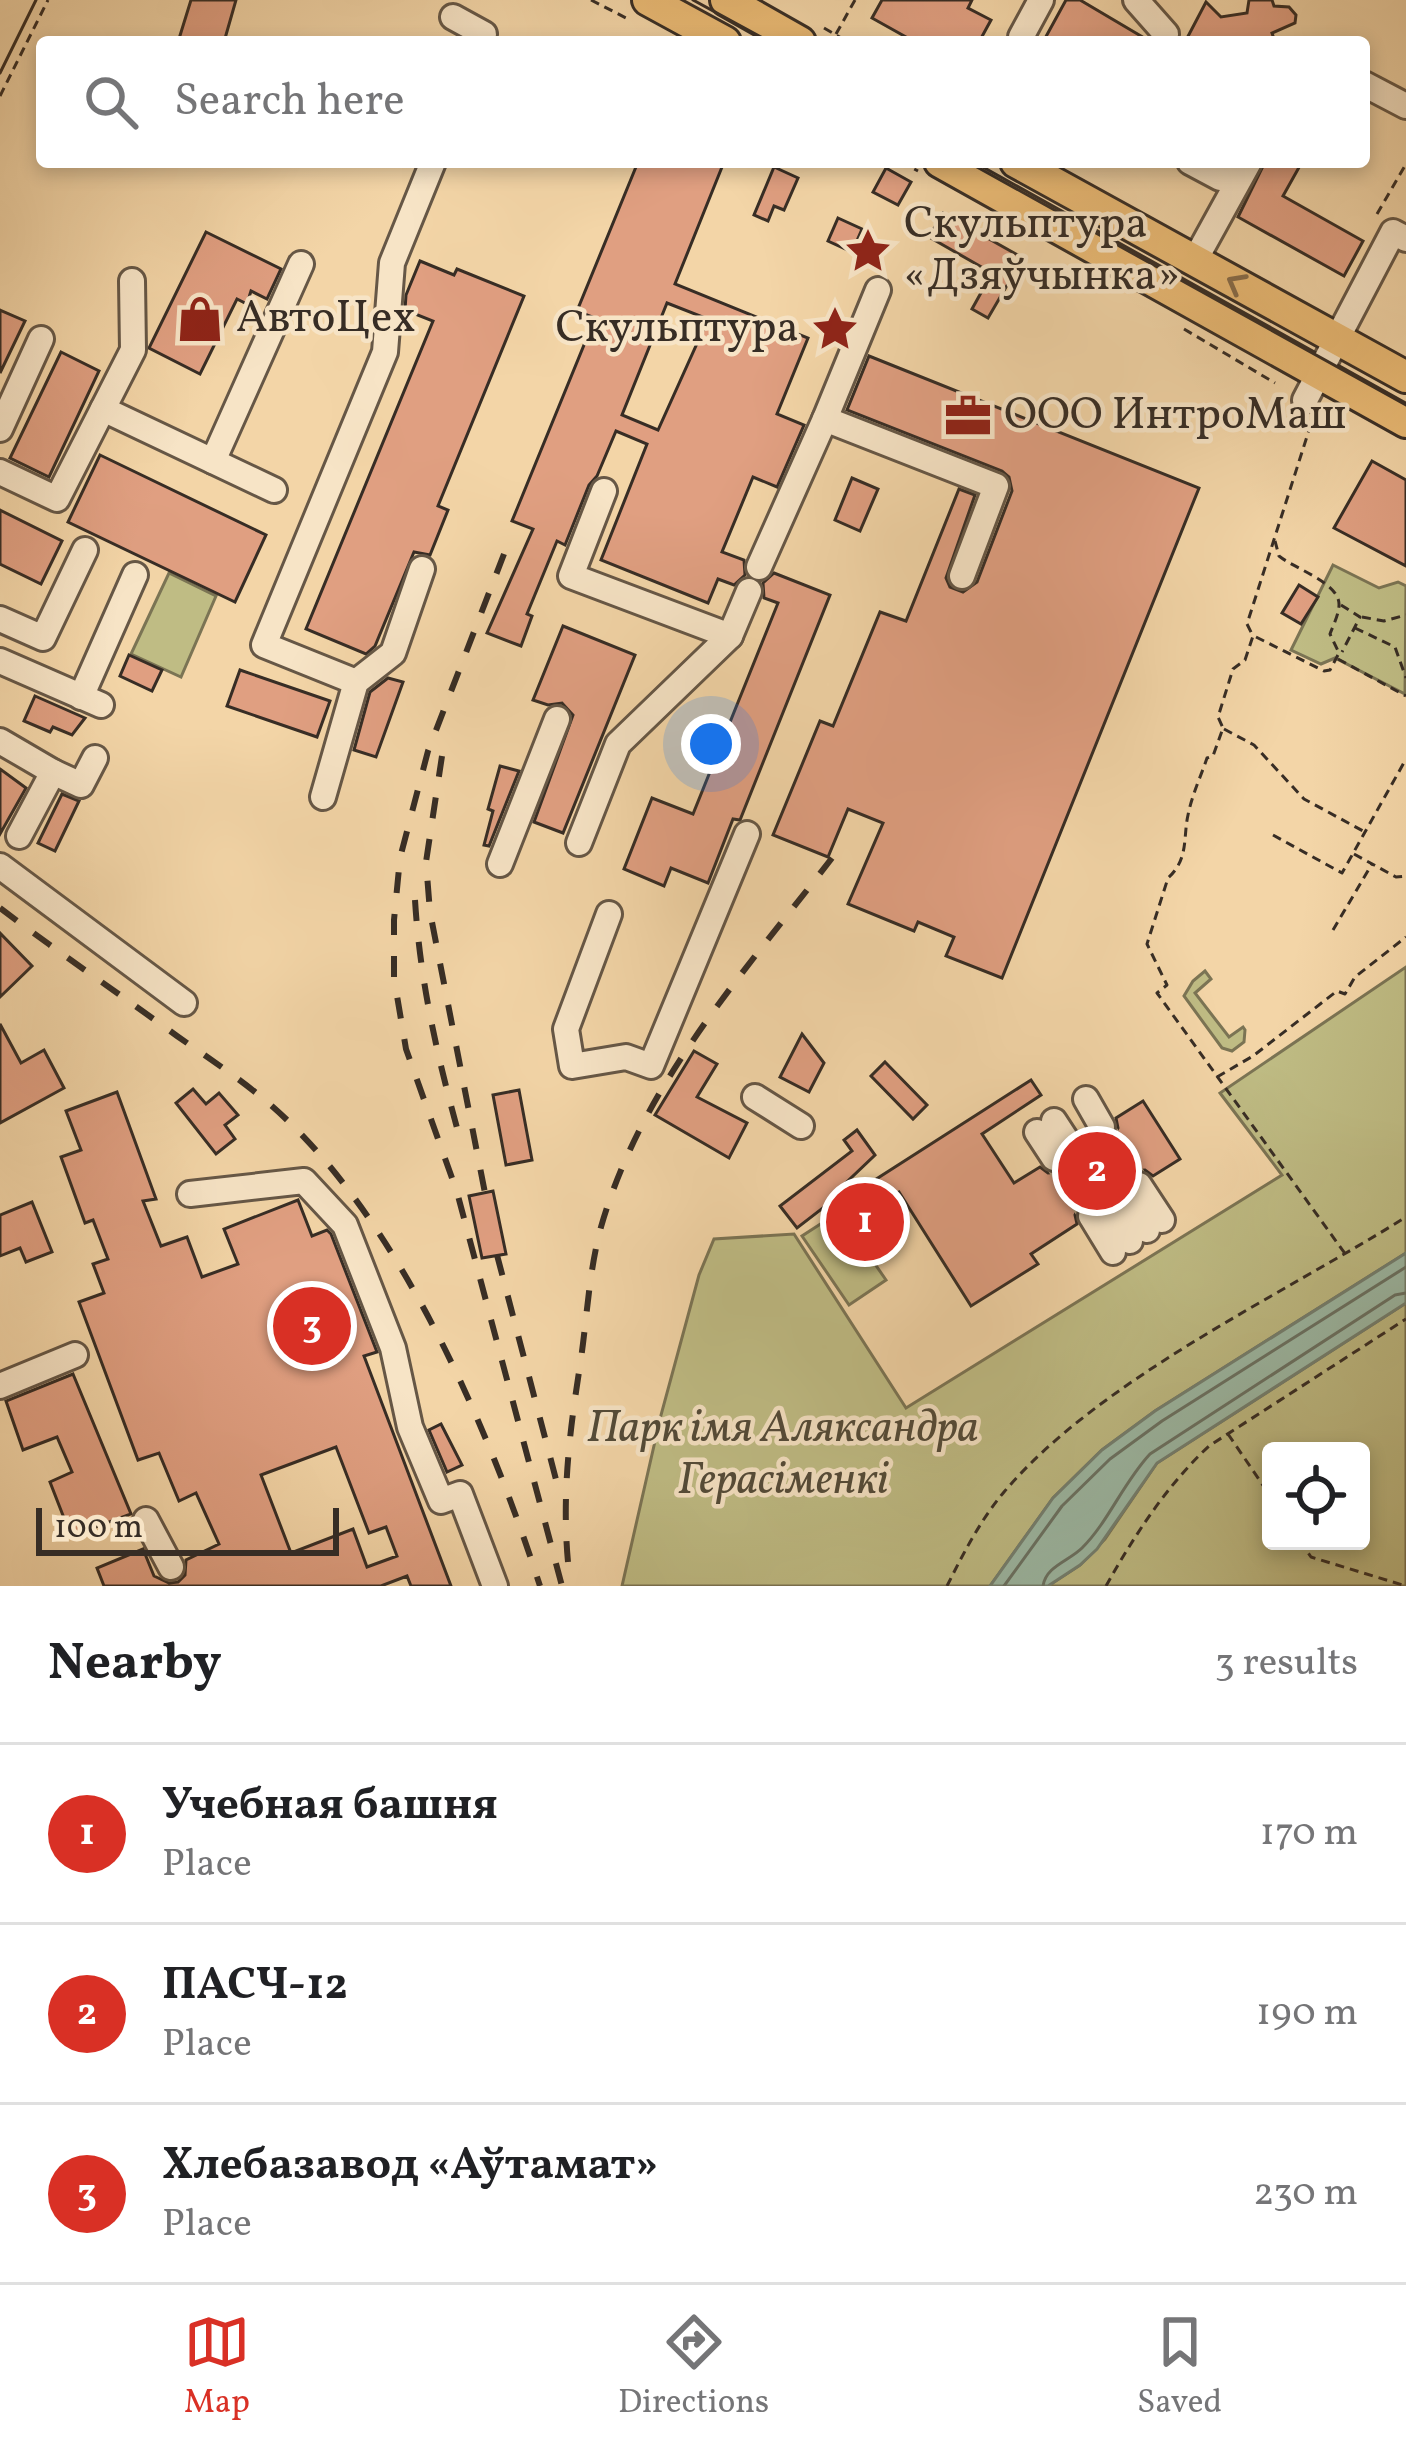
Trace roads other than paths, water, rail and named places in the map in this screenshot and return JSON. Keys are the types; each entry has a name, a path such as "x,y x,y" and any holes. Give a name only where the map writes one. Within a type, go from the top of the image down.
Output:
{"main road":[{"path":"648,0 716,36"},
{"path":"742,4 812,36"},
{"path":"949,168 1312,398 1406,422"},
{"path":"1027,168 1406,377"}],"lane":[{"path":"1022,36 1041,0"},
{"path":"1136,0 1166,34"},
{"path":"729,36 742,4"},
{"path":"453,17 483,36"},
{"path":"1370,88 1406,106"},
{"path":"356,682 264,645 385,352 392,263 431,168"},
{"path":"1201,168 1220,178 1225,168"},
{"path":"1195,260 1246,168"},
{"path":"1312,398 1393,232 1406,239"},
{"path":"213,461 301,264"},
{"path":"0,472 57,499 134,350 132,281"},
{"path":"759,567 878,290"},
{"path":"0,429 41,339"},
{"path":"103,409 274,490"},
{"path":"825,419 997,486 962,576"},
{"path":"604,491 571,576 730,636"},
{"path":"0,619 44,638 85,550"},
{"path":"323,797 356,682 393,653 422,569"},
{"path":"0,661 91,701 135,575"},
{"path":"579,843 618,744 730,636 748,591"},
{"path":"500,864 557,718"},
{"path":"0,741 81,785 95,758"},
{"path":"19,836 53,772"},
{"path":"609,914 566,1030 572,1066 626,1057 651,1066 747,834"},
{"path":"0,866 184,1003"},
{"path":"754,1097 801,1126"},
{"path":"1086,1099 1102,1127"},
{"path":"1046,1127 1062,1152"},
{"path":"190,1194 304,1181 346,1225 393,1348 410,1427 441,1501 460,1494 494,1586"},
{"path":"1138,1236 1115,1200 1138,1236"},
{"path":"0,1386 75,1355"},
{"path":"146,1520 171,1568"}],"water":[{"path":"1406,1253 1406,1303 1157,1463 1097,1549 1080,1565 1048,1586 990,1586 1053,1498 1102,1450 1155,1411"}],"tunnel":[{"path":"1102,1127 1139,1185"},
{"path":"1085,1138 1123,1195"},
{"path":"1071,1147 1107,1206"},
{"path":"1054,1158 1091,1216"}],"tram line":[{"path":"0,73 36,0"},
{"path":"693,0 759,36"},
{"path":"979,168 1406,405"}],"railway":[{"path":"504,554 428,751 400,858 394,978 406,1049 457,1192 562,1586"},
{"path":"442,756 426,862 430,912 485,1193"},
{"path":"568,1562 568,1467 590,1281 601,1227 619,1175 642,1125 698,1032 832,858"},
{"path":"415,900 431,1018 459,1135"},
{"path":"0,908 247,1086 329,1165 369,1218 439,1337 496,1464 540,1586"},
{"path":"497,1255 558,1487"}],"place":[{"name":"Скульптура «Дзяўчынка»","path":"868,251"},
{"name":"АвтоЦех","path":"200,319"},
{"name":"Скульптура","path":"835,329"},
{"name":"ООО ИнтроМаш","path":"968,416"},
{"name":"ПАСЧ-12","path":"1097,1171"},
{"name":"Учебная башня","path":"865,1222"},
{"name":"Хлебазавод «Аўтамат»","path":"312,1326"}],"park label":[{"name":"Парк імя Аляксандра Герасіменкі","path":"783,1455"}]}
